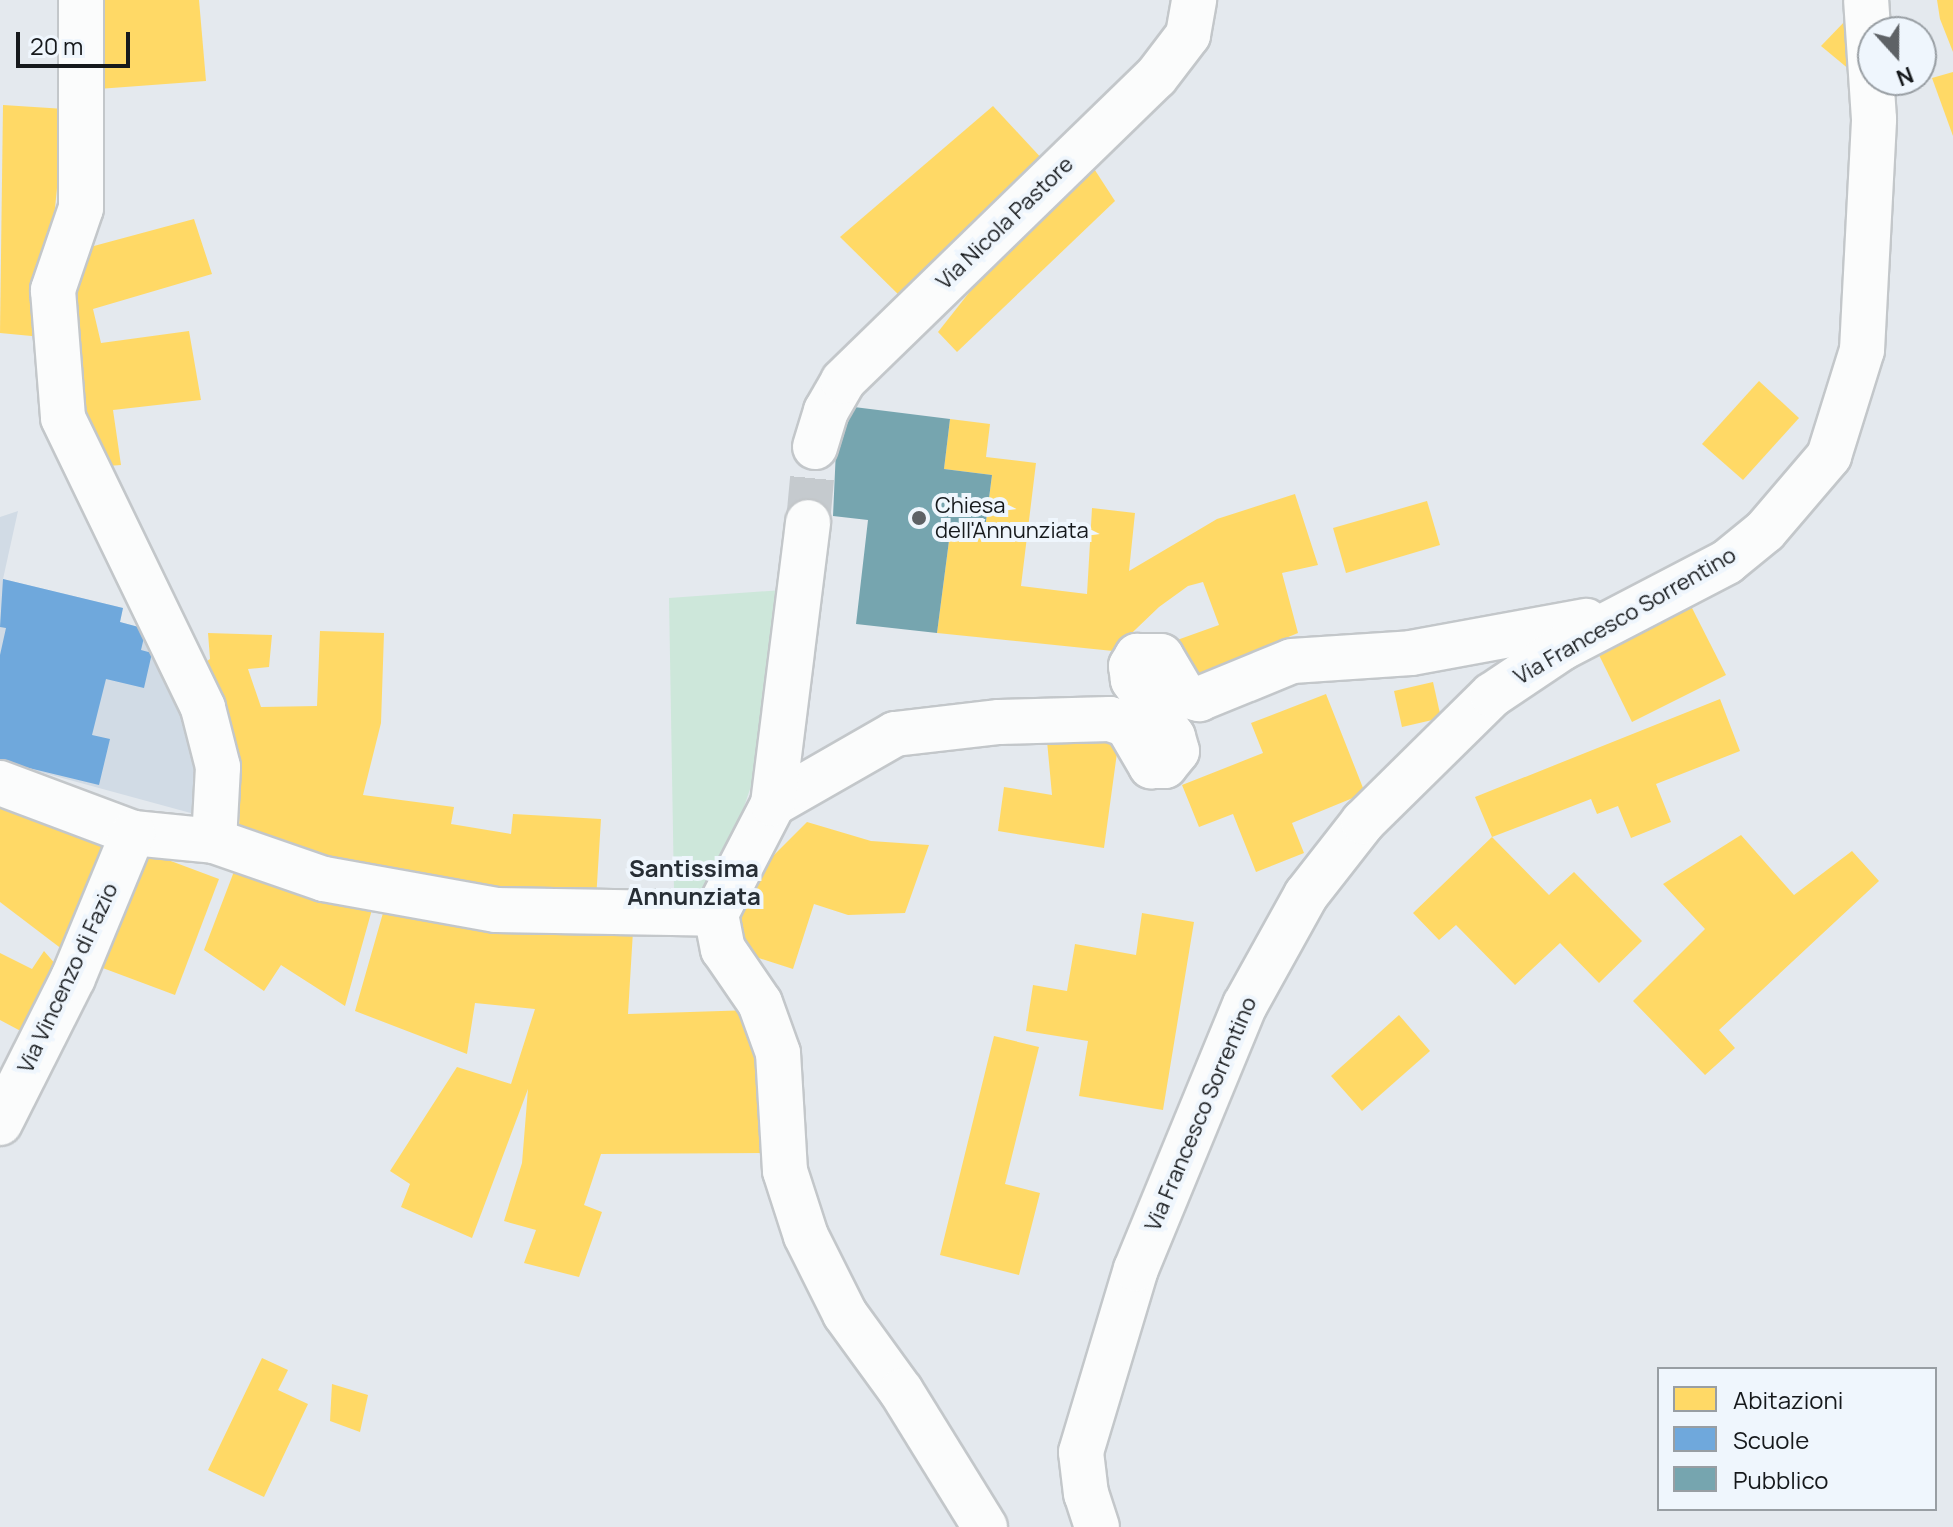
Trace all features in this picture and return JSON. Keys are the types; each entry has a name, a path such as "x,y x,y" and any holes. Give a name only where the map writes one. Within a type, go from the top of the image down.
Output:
{"street":[{"path":"81,0 81,208 53,290 63,418 203,708 218,767 214,841"},
{"name":"Via Nicola Pastore","path":"815,447 826,411 843,381 1156,77 1188,35 1194,0"},
{"name":"Via Francesco Sorrentino","path":"1097,1527 1086,1494 1081,1452 1136,1269 1245,1005 1306,895 1373,812 1492,695 1562,648 1727,562 1756,539 1829,456 1862,350 1874,119 1866,0"},
{"path":"808,522 773,804 716,914 723,949 760,1003 778,1053 785,1171 806,1236 845,1314 901,1391 985,1527"},
{"path":"773,804 895,734 999,722 1110,719 1127,725 1151,766 1165,766 1177,751 1173,737 1133,680 1131,666 1137,656 1161,656 1184,695 1199,699 1292,661 1411,653 1639,610"},
{"path":"0,783 133,833 214,841 324,879 496,910 716,914"},
{"name":"Via Vincenzo di Fazio","path":"0,1123 73,978 133,833"}],"shaded area":[{"path":"18,511 3,579 123,608 120,622 146,629 201,746 198,815 0,761 0,517"}],"green space":[{"path":"783,590 756,771 733,840 703,895 674,891 669,598"}],"building: Abitazioni":[{"path":"91,0 199,0 206,81 98,89"},
{"path":"1937,0 1953,0 1953,52 1940,19"},
{"path":"1847,19 1856,75 1821,46"},
{"path":"1953,72 1953,136 1937,92 1937,77"},
{"path":"3,105 65,109 42,337 0,333"},
{"path":"993,106 1045,162 906,302 840,237"},
{"path":"1091,164 1115,201 957,352 938,332 1024,223"},
{"path":"194,219 212,274 93,309 101,343 189,331 201,400 113,410 121,465 94,467 67,317 79,250"},
{"path":"1759,381 1799,418 1743,480 1702,444"},
{"path":"950,419 990,424 986,457 1036,463 1021,586 1087,594 1092,508 1135,513 1129,571 1217,519 1295,494 1318,565 1282,573 1298,633 1184,680 1166,644 1219,625 1203,582 1188,586 1159,607 1113,651 937,633 950,533 984,537 992,475 944,469"},
{"path":"1427,501 1440,545 1346,573 1333,528"},
{"path":"1690,604 1726,675 1632,722 1597,651"},
{"path":"320,631 384,633 381,723 363,795 454,807 451,824 511,834 513,814 601,819 596,900 508,894 239,844 240,766 194,670 210,659 208,633 272,635 269,667 248,669 261,707 317,706"},
{"path":"1433,682 1441,718 1402,727 1394,691"},
{"path":"1326,694 1365,793 1292,823 1304,853 1256,872 1233,814 1199,827 1182,785 1263,753 1251,723"},
{"path":"1720,699 1740,751 1656,784 1671,822 1631,838 1618,806 1597,814 1591,799 1492,837 1475,797"},
{"path":"1046,730 1120,731 1104,848 998,831 1004,787 1052,795"},
{"path":"0,795 116,849 71,956 0,902"},
{"path":"807,822 871,841 929,845 905,913 848,915 814,904 793,969 734,950 751,878"},
{"path":"1741,835 1794,895 1852,851 1879,881 1719,1030 1735,1048 1705,1075 1633,1001 1705,929 1663,884"},
{"path":"1492,837 1549,895 1574,872 1642,941 1599,983 1560,943 1515,985 1456,925 1439,940 1413,913"},
{"path":"136,848 219,879 175,995 92,964"},
{"path":"238,861 373,906 345,1006 281,965 264,991 204,950"},
{"path":"385,906 633,931 628,1014 752,1010 760,1044 764,1153 601,1154 584,1205 602,1212 579,1277 524,1263 536,1230 504,1221 522,1163 528,1089 472,1238 401,1207 410,1184 390,1171 457,1067 511,1084 535,1009 475,1003 467,1054 355,1011"},
{"path":"1142,913 1194,922 1163,1110 1079,1096 1088,1041 1026,1031 1033,985 1067,991 1075,944 1136,955"},
{"path":"44,951 64,974 32,1037 0,1020 0,953 32,969"},
{"path":"1399,1015 1430,1051 1362,1111 1331,1076"},
{"path":"994,1036 1039,1047 1005,1184 1040,1193 1019,1275 940,1255"},
{"path":"262,1358 288,1370 278,1390 308,1404 264,1497 208,1470"},
{"path":"332,1384 368,1395 360,1432 330,1421"}],"building: Scuole":[{"path":"3,579 123,608 120,622 146,629 141,650 152,653 144,688 106,679 92,735 110,739 99,785 0,761 0,655 6,628 0,627"}],"building: Pubblico":[{"name":"Chiesa dell'Annunziata","path":"838,405 950,419 944,469 992,475 984,537 950,533 937,633 856,624 868,520 833,516"}],"tunnel":[{"path":"808,522 815,447"}],"place":[{"name":"Chiesa dell'Annunziata","path":"919,518"}],"district":[{"name":"Santissima Annunziata","path":"694,882"}]}
